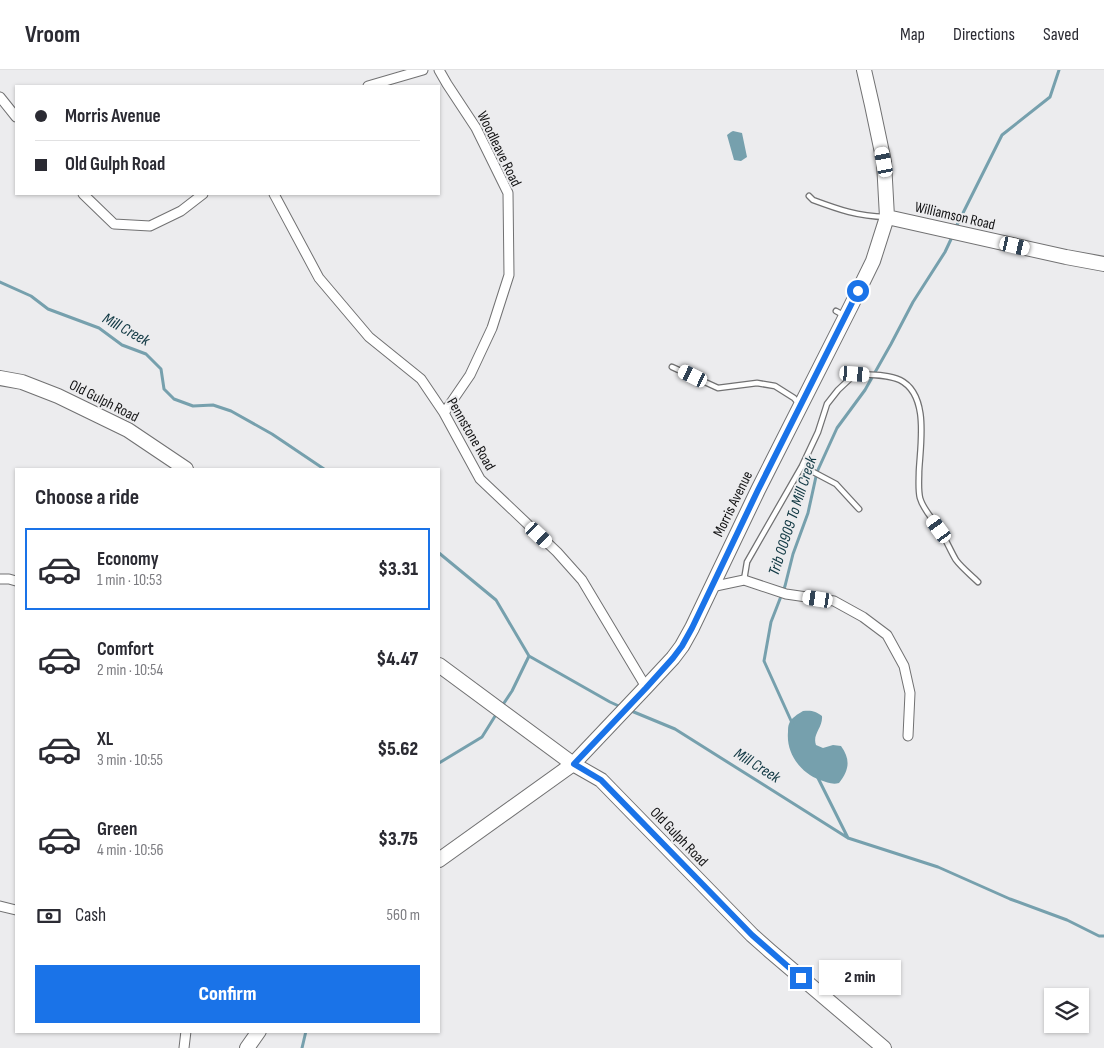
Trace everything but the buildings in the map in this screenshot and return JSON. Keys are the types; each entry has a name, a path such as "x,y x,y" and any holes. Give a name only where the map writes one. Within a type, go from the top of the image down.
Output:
{"street":[{"path":"371,85 423,70"},
{"name":"Woodleave Road","path":"439,70 476,128 508,193 509,275 492,328 470,375 444,412"},
{"name":"Morris Avenue","path":"440,859 574,764 646,688 682,646 692,628 710,587 800,406 841,314 873,261 887,217 884,162 864,70"},
{"path":"0,97 15,116"},
{"path":"84,195 114,224 150,226 181,211 202,195"},
{"name":"Pennstone Road","path":"275,195 319,278 369,336 421,379 444,412 480,479 557,552 582,580 646,688"},
{"name":"Williamson Road","path":"887,217 1066,258 1104,264"},
{"name":"Old Gulph Road","path":"0,378 22,382 67,400 128,430 185,468"},
{"path":"0,579 15,581"},
{"path":"710,587 744,580 786,594 834,601 863,617 887,634 904,666 910,694 908,736"},
{"name":"Old Gulph Road","path":"440,666 574,764 601,780 752,935 884,1048"},
{"path":"0,906 15,910"},
{"path":"184,1048 186,1033"},
{"path":"247,1048 258,1033"}],"lane":[{"path":"809,196 813,200 845,212 869,217 887,217"},
{"path":"672,366 718,388 757,383 775,386 794,398 800,406"},
{"path":"744,580 747,562 802,466 818,432 827,404 838,390 855,374 866,374 888,376 901,380 916,397 920,410 922,431 919,496 923,506 939,529 957,562 978,582"},
{"path":"802,466 836,484 858,509"}],"water":[{"path":"733,131 742,133 747,157 741,161 734,160 727,135"},
{"path":"803,711 813,711 822,716 815,738 816,745 823,748 833,745 841,746 844,751 848,765 839,783 834,784 813,777 801,768 792,755 789,748 788,726 793,718"}],"waterway":[{"name":"Trib 00909 To Mill Creek","path":"955,229 1002,135 1050,97 1059,70"},
{"name":"Trib 00909 To Mill Creek","path":"793,725 764,661 771,622 785,586 793,554 808,513 817,472 837,428 865,390 913,302 945,252 953,235"},
{"name":"Mill Creek","path":"0,282 31,296 48,309 99,328 122,345 146,354 161,369 164,389 174,399 193,406 213,405 231,411 272,434 323,468"},
{"name":"Mill Creek","path":"440,554 496,600 529,656 621,707"},
{"path":"502,706 512,691 529,656"},
{"name":"Mill Creek","path":"629,710 675,729 848,838 938,867 1010,899 1067,920 1099,936 1104,936"},
{"path":"440,762 482,737 497,713"},
{"name":"Trib 00909 To Mill Creek","path":"817,776 848,838"},
{"path":"302,1048 306,1033"}],"route":[{"path":"801,978 752,935 601,780 574,764 646,688 682,646 858,291"}]}
